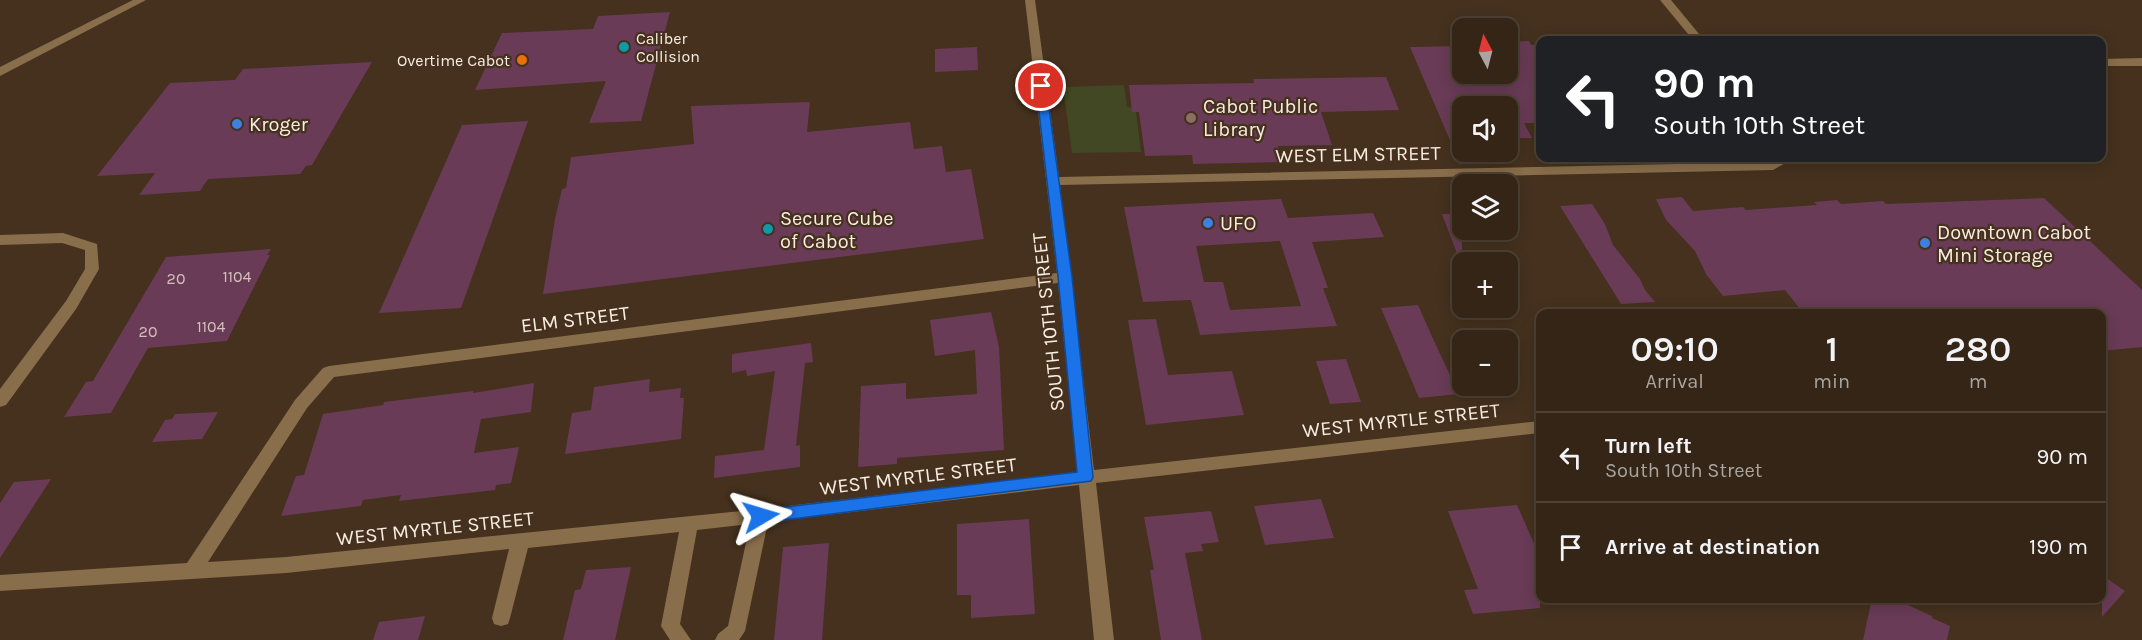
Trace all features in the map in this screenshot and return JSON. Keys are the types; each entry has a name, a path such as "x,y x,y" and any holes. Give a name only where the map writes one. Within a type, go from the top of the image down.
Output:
{"street":[{"path":"0,72 141,0"},
{"name":"SOUTH 10TH STREET","path":"1030,0 1065,277 1104,640"},
{"path":"1665,0 1696,36"},
{"path":"2106,63 2142,62"},
{"name":"WEST ELM STREET","path":"1052,181 1773,166 1780,162"},
{"path":"0,240 63,238 92,247 92,268 71,305 0,400"},
{"name":"ELM STREET","path":"192,571 301,404 329,372 1065,277"},
{"name":"WEST MYRTLE STREET","path":"2,586 286,565 761,516 1086,477 1536,427"},
{"path":"725,640 736,631 761,516"},
{"path":"681,640 670,626 689,523"},
{"path":"501,618 521,539"}],"green space":[{"path":"1124,85 1127,107 1132,108 1132,112 1136,112 1141,152 1072,153 1063,87"}],"building":[{"path":"670,12 641,121 589,123 606,81 475,90 502,33 593,29 598,16"},
{"path":"1529,41 1531,45 1536,45 1536,123 1524,123 1532,138 1518,138 1518,96 1452,96 1452,145 1410,47 1452,46 1452,84 1518,84 1518,42"},
{"path":"977,47 978,70 935,72 935,49"},
{"name":"Kroger","path":"372,62 312,165 306,166 300,174 208,179 200,191 139,195 155,173 97,176 170,83 235,80 243,69"},
{"path":"1386,77 1399,110 1321,112 1332,145 1278,146 1282,162 1193,164 1192,155 1145,156 1139,112 1132,112 1129,85 1254,83 1253,79"},
{"path":"810,102 807,132 910,122 914,149 942,146 946,172 971,169 984,239 543,294 555,219 562,189 566,188 571,157 694,144 691,106"},
{"path":"528,121 461,308 379,313 462,125"},
{"path":"1682,197 1693,211 1817,205 1814,202 1837,200 1841,204 1883,201 1886,204 2044,198 2142,290 2142,347 2106,351 2106,309 1800,309 1785,290 1723,296 1706,274 1695,251 1666,220 1656,199"},
{"path":"1281,199 1288,218 1373,213 1384,237 1312,242 1328,288 1323,288 1337,326 1200,335 1191,300 1143,302 1124,207","holes":["1280,241 1301,306 1230,310 1223,282 1204,282 1196,246"]},
{"path":"1592,204 1605,224 1613,245 1655,302 1621,304 1560,206"},
{"path":"1442,214 1452,214 1452,240 1462,240 1462,252 1456,252"},
{"path":"271,249 227,341 148,348 111,413 64,417 86,382 93,381 166,257"},
{"path":"1418,305 1452,379 1452,395 1419,398 1381,308"},
{"path":"991,312 999,347 1004,450 897,458 897,464 858,467 861,386 906,383 906,399 977,394 975,350 935,356 930,320"},
{"path":"1156,319 1168,375 1232,371 1244,415 1146,425 1128,320"},
{"path":"811,343 813,362 805,363 796,446 800,445 800,467 714,478 715,456 764,450 775,371 747,376 746,370 732,373 732,354"},
{"path":"1346,359 1361,402 1330,404 1316,361"},
{"path":"650,379 649,392 681,388 680,398 684,398 681,439 565,454 572,413 591,410 594,387"},
{"path":"534,383 531,412 481,419 474,453 519,447 511,483 496,485 495,490 399,501 401,495 363,500 361,506 281,516 296,476 304,475 323,414 383,405 384,402 473,391 473,393"},
{"path":"218,412 202,439 152,442 165,420 172,419 175,414"},
{"path":"51,479 0,558 0,503 14,482"},
{"path":"1321,499 1334,538 1265,545 1254,506"},
{"path":"1517,505 1536,548 1536,603 1540,603 1540,608 1473,614 1464,590 1478,589 1448,511"},
{"path":"1211,511 1219,542 1201,544 1203,551 1185,553 1202,640 1161,640 1150,570 1154,570 1144,517"},
{"path":"1029,519 1035,614 971,618 971,595 957,595 957,524"},
{"path":"829,543 822,640 774,640 783,547"},
{"path":"631,567 615,640 563,640 575,590 581,589 586,570"},
{"path":"2106,578 2125,591 2102,617 2102,603 2106,603"},
{"path":"1871,603 1903,603 1950,626 1947,640 1863,640"},
{"path":"425,616 418,640 373,640 379,622"}],"place":[{"name":"Caliber Collision","path":"624,47"},
{"name":"Overtime Cabot","path":"522,60"},
{"name":"Cabot Public Library","path":"1191,118"},
{"name":"Kroger","path":"237,124"},
{"name":"UFO","path":"1208,223"},
{"name":"Secure Cube of Cabot","path":"768,229"},
{"name":"Downtown Cabot Mini Storage","path":"1925,243"}],"route":[{"path":"761,516 1086,477 1065,277 1041,86"}]}
